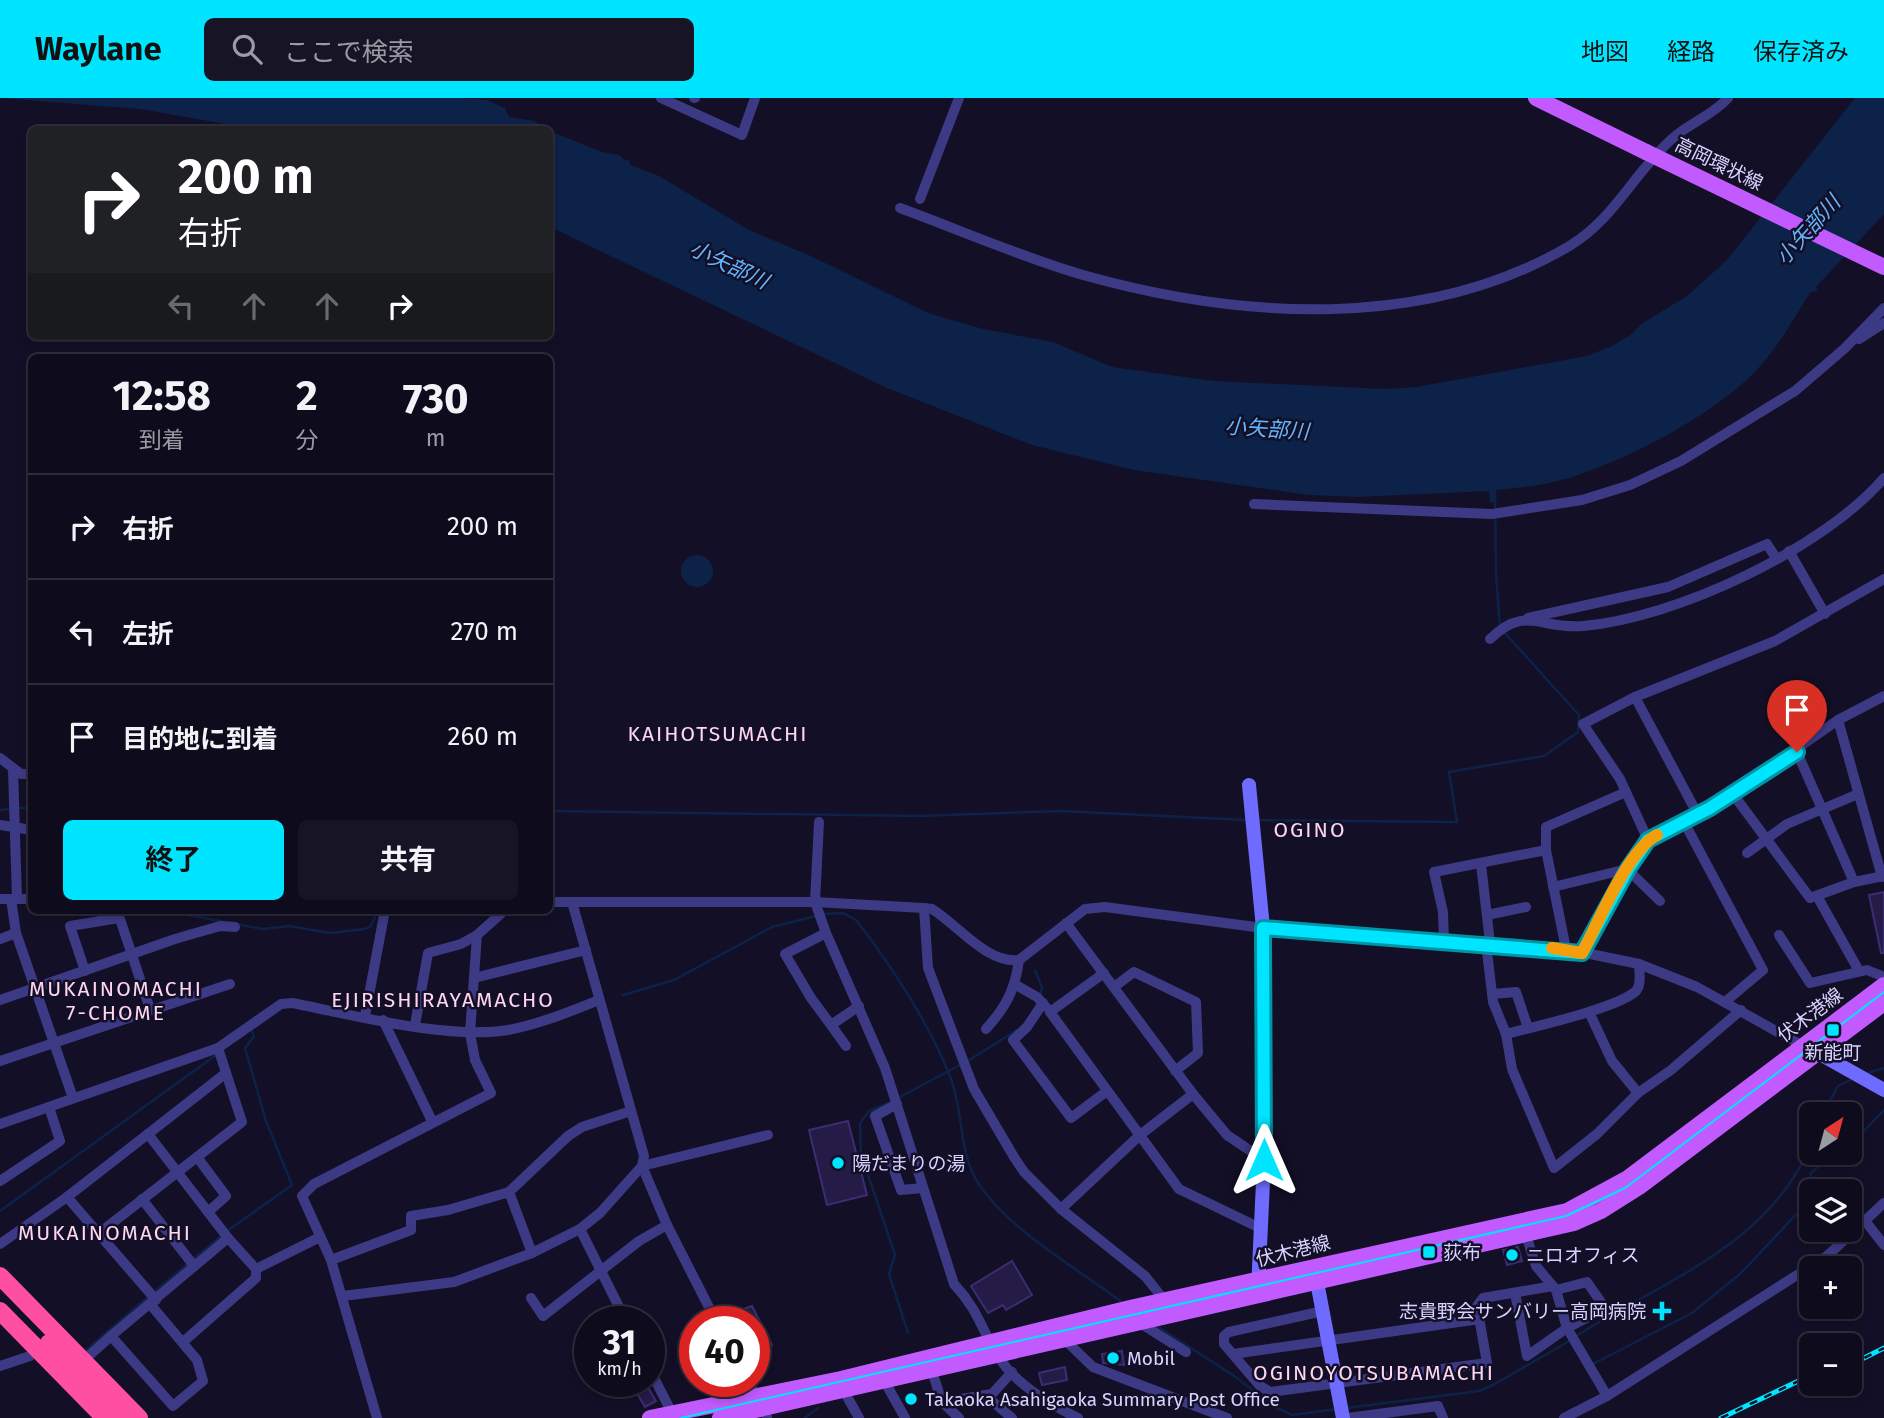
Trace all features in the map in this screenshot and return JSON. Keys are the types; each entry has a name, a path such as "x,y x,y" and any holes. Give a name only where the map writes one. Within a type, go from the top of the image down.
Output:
{"highway":[{"path":"0,1276 139,1418"},
{"path":"0,1293 122,1418"},
{"path":"0,1311 105,1418"},
{"path":"0,1326 89,1418"}],"main road":[{"name":"高岡環状線","path":"1536,98 1884,267"},
{"name":"伏木港線","path":"1811,1049 1884,985"},
{"name":"伏木港線","path":"720,1418 758,1401 841,1379 995,1349 1165,1301 1317,1282 1525,1229 1610,1190 1811,1049 1884,1003"},
{"name":"伏木港線","path":"995,1349 1065,1340 1140,1323 1258,1289 1349,1258 1525,1229"},
{"name":"伏木港線","path":"650,1418 844,1391 885,1382 930,1363"}],"street":[{"path":"661,98 742,135 755,98"},
{"path":"920,199 959,98"},
{"path":"900,208 1081,274 1170,296 1215,304 1329,310 1408,302 1505,277 1571,245 1604,221 1673,138 1728,98"},
{"path":"1254,504 1492,514 1582,500 1630,485 1715,442 1795,391 1844,349 1884,309"},
{"path":"1844,349 1884,323"},
{"path":"1528,618 1544,625 1583,626 1680,604 1733,582 1789,551 1832,524 1884,478"},
{"path":"1490,639 1503,625 1668,587 1767,544 1776,558"},
{"path":"1789,551 1825,614"},
{"path":"1648,840 1626,792 1583,724 1635,696 1775,641 1884,579"},
{"path":"1635,696 1698,815"},
{"path":"1582,953 1628,869 1648,840 1733,794 1797,752 1838,720 1884,696"},
{"path":"1747,853 1787,824 1858,794 1861,790 1838,720"},
{"path":"1797,752 1854,882"},
{"path":"0,758 13,769 28,774"},
{"path":"13,769 16,828 10,899 16,933 73,1098"},
{"path":"1249,785 1263,928 1264,1160 1258,1289"},
{"path":"1566,949 1546,850 1546,827 1626,792"},
{"path":"1733,794 1810,898 1854,882 1883,877 1880,854 1858,794"},
{"path":"819,822 816,902 826,933 859,1006 897,1104 954,1284 972,1304 995,1349 1012,1372 1049,1404 1078,1418"},
{"path":"1684,822 1763,970 1724,1002"},
{"path":"0,825 28,830"},
{"path":"1444,942 1443,912 1434,872 1546,850"},
{"path":"1481,864 1492,994 1506,1034 1512,1069 1554,1168 1597,1134 1638,1093 1671,1070 1741,1010"},
{"path":"1553,887 1628,869"},
{"path":"1628,869 1660,901"},
{"path":"1817,896 1859,971"},
{"path":"10,899 28,899"},
{"path":"553,902 816,902 924,908 941,915 995,956 1009,961 1019,960 1084,909 1105,907 1263,928 1566,949 1639,964 1741,1010 1884,1090"},
{"path":"343,1296 454,1282 532,1253 580,1229 600,1213 642,1166 644,1156 572,902"},
{"path":"1487,915 1526,907"},
{"path":"924,908 928,968 974,1089 1024,1172 1061,1209 1145,1276 1165,1301"},
{"path":"85,971 70,926 118,914 150,1009"},
{"path":"365,1016 383,914"},
{"path":"415,1025 428,953 461,944 477,935 501,914"},
{"path":"1066,923 1175,1071 1227,1135 1264,1160"},
{"path":"0,1000 220,926 235,927"},
{"path":"0,939 16,933"},
{"path":"826,933 785,954 811,998 846,1046"},
{"path":"377,1418 331,1260 302,1196 314,1184 491,1093 475,1060 470,1033 477,935"},
{"path":"1779,935 1810,983 1867,970 1884,977"},
{"path":"474,978 586,950"},
{"path":"986,1029 1005,1009 1016,985 1019,960"},
{"path":"1506,1034 1589,1012 1635,992 1640,984 1639,964"},
{"path":"1114,987 1134,972 1196,1002 1198,1053 1175,1071"},
{"path":"1050,1013 1104,973"},
{"path":"0,1061 230,984"},
{"path":"1016,985 1037,996 1043,1003 1180,1189 1260,1228"},
{"path":"1492,994 1516,992 1528,1028"},
{"path":"0,1124 218,1048 281,1004 292,1003 470,1033 507,1030 548,1020 599,1000"},
{"path":"1043,1003 1027,1027 1013,1040 1071,1118 1107,1091"},
{"path":"831,1024 859,1006"},
{"path":"1589,1012 1612,1061 1638,1093"},
{"path":"383,1020 432,1121"},
{"path":"98,1234 242,1122 218,1048"},
{"path":"0,1244 67,1198 226,1073"},
{"path":"1061,1209 1140,1135 1193,1094"},
{"path":"897,1104 875,1116 901,1190 923,1188"},
{"path":"0,1181 60,1141 49,1107"},
{"path":"331,1260 411,1230 411,1216 448,1210 509,1192 568,1136 582,1127 631,1111"},
{"path":"148,1134 225,1234 256,1269 256,1278 183,1342"},
{"path":"642,1166 768,1135"},
{"path":"197,1157 226,1196 208,1212"},
{"path":"642,1166 667,1225 708,1306"},
{"path":"509,1192 532,1253"},
{"path":"67,1198 197,1360 203,1381 173,1406 111,1336"},
{"path":"142,1199 192,1263"},
{"path":"1564,1418 1607,1396 1828,1256 1884,1203"},
{"path":"1866,1222 1884,1245"},
{"path":"530,1298 543,1316 639,1241 667,1225"},
{"path":"580,1229 619,1306"},
{"path":"1525,1229 1536,1266 1554,1288 1567,1328 1607,1396"},
{"path":"83,1361 153,1302 225,1234"},
{"path":"256,1269 320,1237"},
{"path":"1317,1282 1345,1418 1438,1406 1443,1418"},
{"path":"1323,1311 1229,1332 1224,1336 1224,1344 1260,1386 1270,1392 1487,1363 1478,1306 1483,1298 1515,1293 1554,1288 1587,1282 1605,1308 1567,1328 1527,1356 1515,1293"},
{"path":"1233,1354 1480,1319"},
{"path":"1140,1323 1186,1352"},
{"path":"1065,1340 1093,1367 1227,1418"},
{"path":"0,1366 30,1356"},
{"path":"930,1363 942,1402 959,1418"},
{"path":"942,1402 992,1394 1012,1372"},
{"path":"885,1382 905,1418"},
{"path":"844,1391 859,1418"},
{"path":"985,1395 1012,1418"},
{"path":"664,1397 672,1413"}],"water":[{"path":"0,98 463,98 487,100 505,108 509,117 535,121 542,126 236,126 140,109"},
{"name":"小矢部川","path":"1855,98 1884,98 1884,214 1816,287 1818,290 1810,293 1762,364 1745,382 1699,416 1673,432 1593,470 1551,483 1495,490 1495,502 1490,503 1489,491 1358,497 1309,495 1134,470 1032,445 887,388 553,228 553,132 602,152 619,155 626,161 629,159 630,165 659,176 749,230 811,256 928,313 983,329 1053,342 1112,367 1214,381 1385,389 1416,387 1587,356 1612,346 1633,333 1641,324 1687,296 1727,260"},
{"path":"697,555 709,559 713,571 709,583 697,587 685,583 681,571 685,559"}],"building":[{"path":"1884,892 1884,953 1881,953 1869,895"},
{"name":"陽だまりの湯","path":"848,1121 867,1195 827,1205 809,1130"},
{"name":"ニロオフィス","path":"1518,1247 1522,1261 1507,1265 1503,1250"},
{"path":"1012,1261 1032,1295 1006,1310 1003,1305 988,1313 971,1286"},
{"name":"Mobil","path":"1122,1351 1124,1365 1103,1363 1102,1354"},
{"path":"1065,1367 1067,1380 1042,1385 1039,1373"},
{"path":"639,1397 654,1397 656,1401 645,1407"}],"waterway":[{"path":"1495,487 1500,627"},
{"path":"1256,820 1457,822 1449,772 1544,756 1578,732 1579,715 1504,632"},
{"path":"17,808 28,808"},
{"path":"0,810 11,809"},
{"path":"553,811 920,816 1061,811 1246,820"},
{"path":"823,914 843,913 856,920 883,956 921,1017 951,1079 973,1174 993,1203 1027,1234 1123,1303"},
{"path":"183,914 263,929 289,926 330,933 365,929 371,926 376,914"},
{"path":"623,995 674,980 772,927 816,916"},
{"path":"1035,970 1042,987 1040,996"},
{"path":"227,1231 292,1185 266,1121 245,1048 254,1036 251,1030"},
{"path":"966,1062 1017,1030"},
{"path":"0,1211 216,1055"},
{"path":"898,1098 960,1065"},
{"path":"1865,1074 1884,1068"},
{"path":"1829,1102 1838,1086 1852,1079"},
{"path":"889,1103 869,1111 860,1123 861,1154 895,1255 889,1274 908,1333"},
{"path":"1862,1132 1884,1110"},
{"path":"1576,1336 1677,1278 1742,1234 1770,1208 1799,1166"},
{"path":"1593,1364 1692,1313 1741,1273 1805,1205 1811,1173 1819,1166"},
{"path":"154,1292 221,1236"},
{"path":"85,1351 149,1296"},
{"path":"1154,1324 1234,1376 1275,1407 1292,1415 1337,1409"},
{"path":"1347,1408 1479,1391 1571,1340"},
{"path":"805,1418 818,1408"}],"tram line":[{"path":"681,1418 1566,1216 1625,1188 1884,992"}],"railway":[{"path":"1862,1359 1884,1348"},
{"path":"1721,1418 1799,1381"}],"slow traffic":[{"path":"1552,948 1582,953 1628,869 1648,840 1657,835"}],"place":[{"name":"新能町","path":"1833,1030"},
{"name":"陽だまりの湯","path":"838,1163"},
{"name":"荻布","path":"1429,1252"},
{"name":"ニロオフィス","path":"1512,1255"},
{"name":"志貴野会サンバリー高岡病院","path":"1662,1311"},
{"name":"Mobil","path":"1113,1358"},
{"name":"Takaoka Asahigaoka Summary Post Office","path":"911,1399"}],"district":[{"name":"KAIHOTSUMACHI","path":"718,734"},
{"name":"OGINO","path":"1310,830"},
{"name":"EJIRISHIRAYAMACHO","path":"443,1000"},
{"name":"MUKAINOMACHI 7-CHOME","path":"116,1001"},
{"name":"MUKAINOMACHI","path":"105,1233"},
{"name":"OGINOYOTSUBAMACHI","path":"1374,1373"}],"route":[{"path":"1264,1160 1263,928 1360,937 1566,949 1582,953 1628,869 1648,840 1710,808 1797,752"}]}
